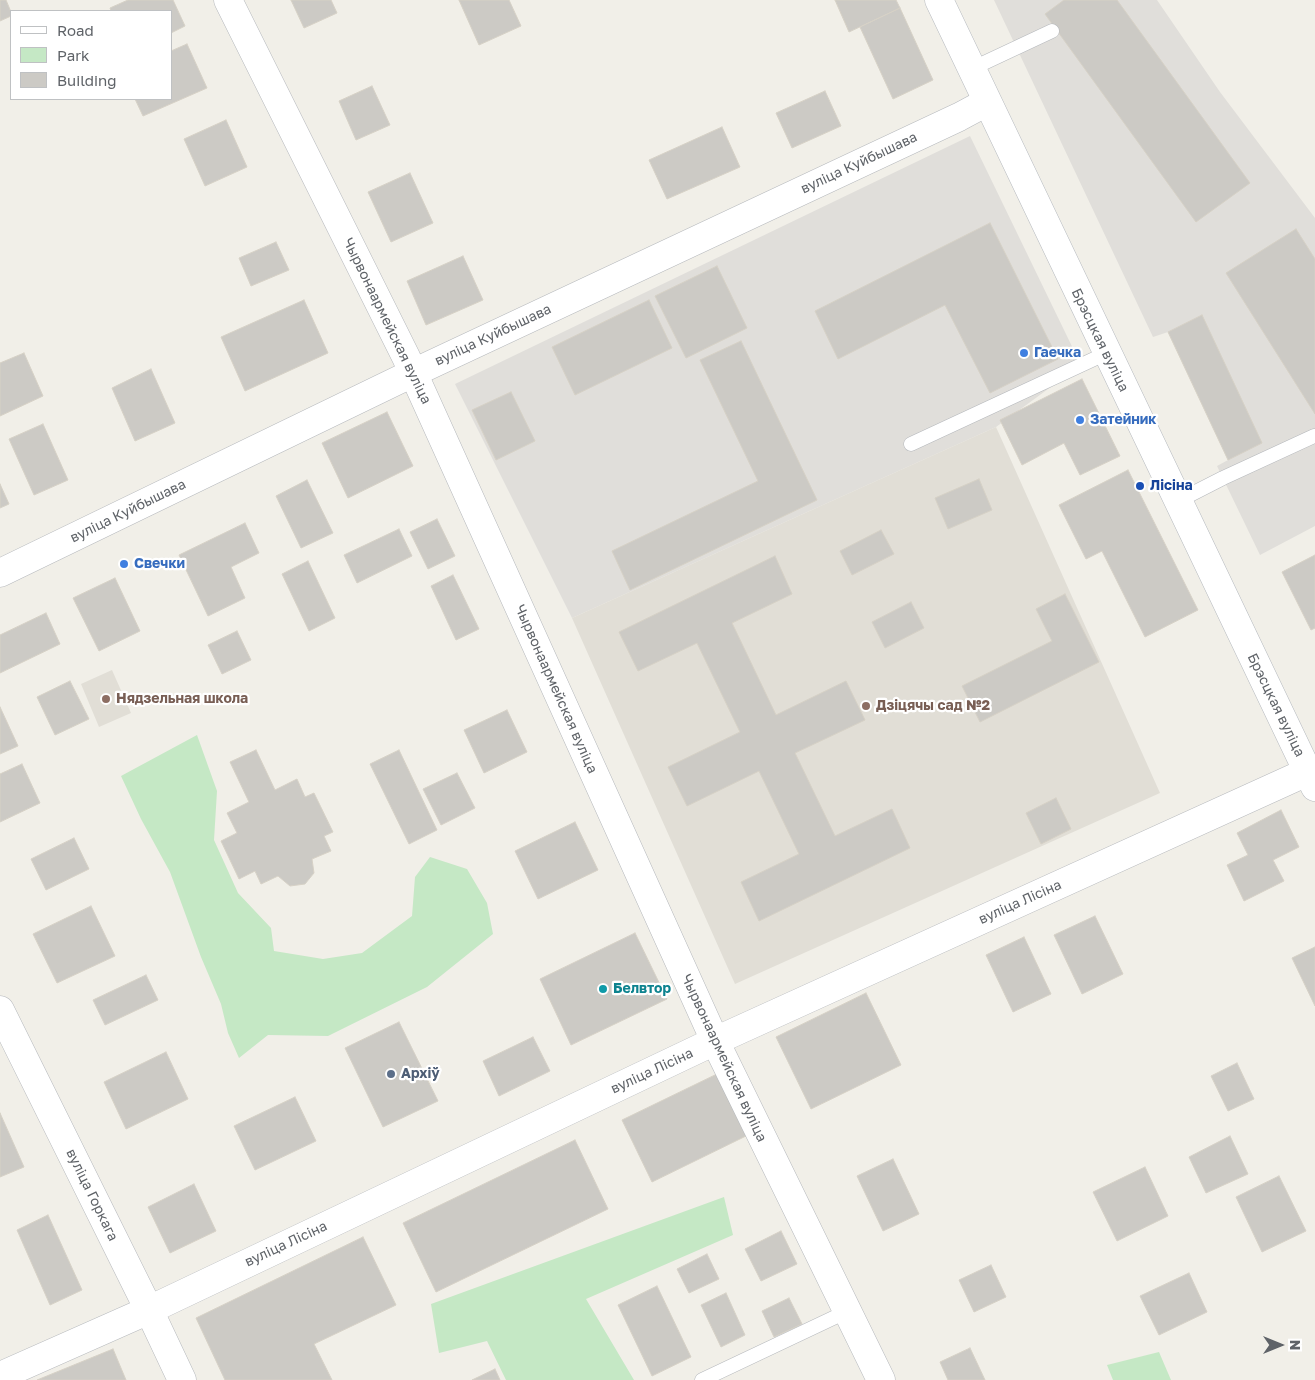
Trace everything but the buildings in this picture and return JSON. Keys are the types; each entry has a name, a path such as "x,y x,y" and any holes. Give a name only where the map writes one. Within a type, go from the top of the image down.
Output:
{"street":[{"name":"Чырвонаармейская вуліца","path":"228,0 413,373 715,1041 881,1380"},
{"name":"Брэсцкая вуліца","path":"939,0 1311,779"},
{"name":"вуліца Куйбышава","path":"0,572 413,373 959,117 987,102"},
{"name":"вуліца Лісіна","path":"0,1376 149,1310 715,1041 1311,779"},
{"name":"вуліца Горкага","path":"0,1010 182,1380"}],"lane":[{"path":"971,69 1052,31"},
{"path":"911,444 1106,353"},
{"path":"1178,501 1314,436"},
{"path":"702,1380 848,1311"}],"shaded area":[{"path":"994,0 1157,0 1220,92 1315,218 1315,526 1260,555 1217,466 1228,460 1168,332 1153,337"},
{"path":"970,136 1081,365 996,427 572,618 455,384"},
{"name":"Дзіцячы сад №2","path":"996,427 1160,793 735,984 572,618"},
{"name":"Нядзельная школа","path":"112,670 131,713 99,727 81,684"}],"green space":[{"path":"197,735 217,791 214,840 238,893 271,928 274,951 323,959 362,953 412,916 415,877 430,857 467,869 487,903 493,934 427,987 328,1036 268,1035 239,1058 228,1033 221,1004 201,957 170,872 141,819 121,776"},
{"path":"724,1197 733,1235 586,1299 634,1380 506,1380 487,1341 439,1353 431,1304"},
{"path":"1159,1352 1171,1380 1113,1380 1107,1365"}],"place":[{"name":"Гаечка","path":"1024,353"},
{"name":"Затейник","path":"1080,420"},
{"name":"Лісіна","path":"1140,486"},
{"name":"Свечки","path":"124,564"},
{"name":"Нядзельная школа","path":"106,699"},
{"name":"Дзіцячы сад №2","path":"866,706"},
{"name":"Белвтор","path":"603,989"},
{"name":"Архіў","path":"391,1074"}]}
